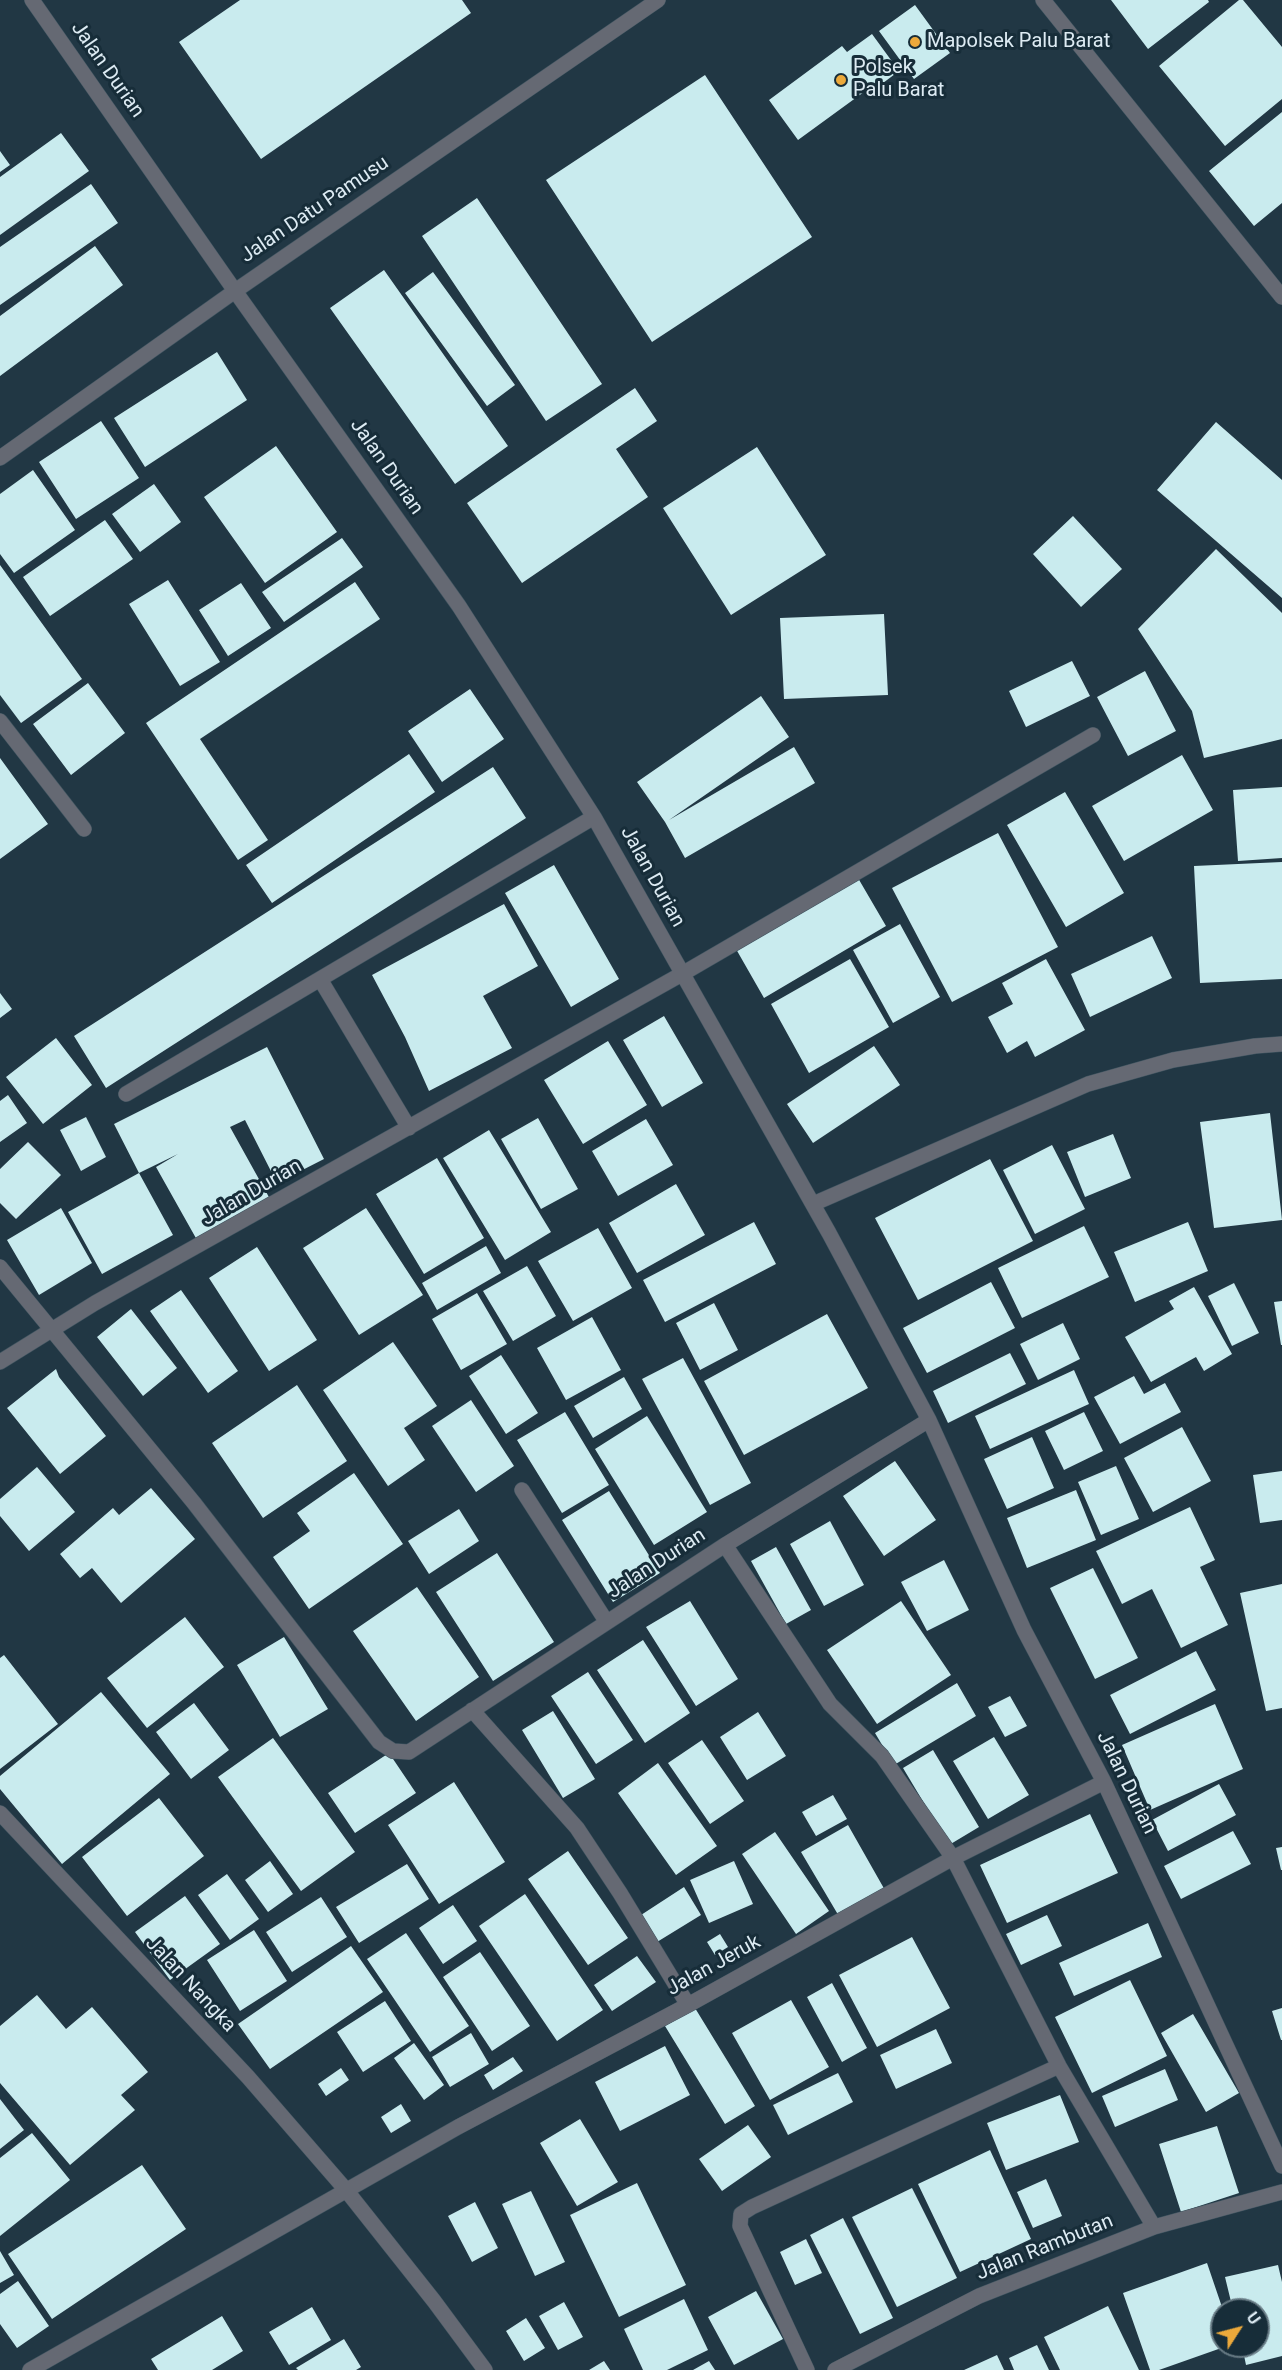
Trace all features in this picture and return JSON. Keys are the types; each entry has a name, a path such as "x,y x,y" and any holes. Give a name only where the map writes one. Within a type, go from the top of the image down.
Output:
{"street":[{"name":"Jalan Durian","path":"32,0 234,291 459,606 594,817 813,1204 929,1420 1024,1630 1104,1782 1282,2166"},
{"name":"Jalan Datu Pamusu","path":"0,458 234,291 657,0"},
{"path":"1043,0 1282,297"},
{"path":"0,721 84,829"},
{"path":"682,974 1092,735"},
{"path":"126,1094 594,817"},
{"name":"Jalan Durian","path":"0,1362 50,1330 682,974"},
{"path":"320,979 409,1128"},
{"path":"813,1204 1088,1084 1173,1060 1255,1046 1282,1044"},
{"path":"0,1268 50,1330"},
{"name":"Jalan Durian","path":"50,1330 194,1503 379,1742 393,1751 409,1752 725,1545 929,1420"},
{"path":"522,1490 606,1621"},
{"path":"725,1545 825,1696 882,1756 953,1858 1059,2066 1155,2227"},
{"path":"472,1710 577,1828 620,1893 688,2005"},
{"name":"Jalan Jeruk","path":"346,2190 458,2127 688,2005 953,1858 1104,1782"},
{"name":"Jalan Nangka","path":"0,1813 248,2077 346,2190 434,2301 485,2370"},
{"path":"807,2370 740,2226 741,2214 1059,2066"},
{"path":"30,2370 346,2190"},
{"name":"Jalan Rambutan","path":"835,2370 980,2296 1155,2227 1282,2192"}],"building":[{"path":"240,0 462,0 471,13 261,159 179,42"},
{"path":"1111,0 1208,0 1209,2 1148,49"},
{"path":"1239,0 1243,0 1282,47 1282,99 1225,146 1159,66"},
{"name":"Mapolsek Palu Barat","path":"915,5 950,53 914,79 879,31"},
{"name":"Polsek Palu Barat","path":"872,34 899,71 871,92 868,89 798,140 769,100 842,46 847,52"},
{"path":"705,75 812,237 652,342 546,180"},
{"path":"1282,112 1282,203 1254,226 1209,171"},
{"path":"61,133 89,171 0,235 0,177"},
{"path":"0,151 10,165 0,172"},
{"path":"91,184 118,223 0,305 0,247"},
{"path":"477,198 602,384 546,421 422,236"},
{"path":"95,246 123,285 0,376 0,316"},
{"path":"384,270 508,446 455,484 330,308"},
{"path":"433,272 515,385 487,406 405,293"},
{"path":"217,352 247,400 145,467 114,418"},
{"path":"635,388 657,421 616,449 648,497 522,583 467,503"},
{"path":"101,421 139,478 76,519 39,462"},
{"path":"1216,422 1282,480 1282,598 1157,490"},
{"path":"276,446 337,532 265,583 204,497"},
{"path":"757,447 826,555 731,615 663,508"},
{"path":"33,470 75,530 14,573 0,554 0,494"},
{"path":"154,484 181,522 140,552 112,514"},
{"path":"1073,516 1122,569 1081,607 1033,554"},
{"path":"105,520 133,559 50,616 23,577"},
{"path":"342,538 363,567 284,622 262,592"},
{"path":"1216,549 1282,613 1282,739 1204,758 1192,711 1138,629"},
{"path":"0,565 82,679 21,723 0,695"},
{"path":"168,580 220,662 180,686 129,604"},
{"path":"355,582 380,619 200,739 268,840 238,860 146,723"},
{"path":"241,583 271,628 228,656 199,610"},
{"path":"884,614 888,695 784,699 780,618"},
{"path":"1072,661 1090,696 1026,727 1009,691"},
{"path":"1145,671 1176,731 1128,756 1097,697"},
{"path":"88,683 125,733 71,775 33,724"},
{"path":"470,689 504,739 442,782 408,731"},
{"path":"761,696 789,737 669,820 794,747 815,783 685,858 665,822 637,782"},
{"path":"409,754 435,792 272,903 246,865"},
{"path":"1182,755 1213,810 1124,861 1092,806"},
{"path":"0,758 48,824 0,859"},
{"path":"493,767 526,818 106,1088 74,1036"},
{"path":"1282,787 1282,858 1238,861 1233,790"},
{"path":"1065,792 1124,893 1066,927 1007,825"},
{"path":"998,833 1058,947 952,1002 892,888"},
{"path":"1282,862 1282,979 1200,983 1194,866"},
{"path":"554,865 619,979 571,1007 505,893"},
{"path":"858,878 886,926 764,998 736,949"},
{"path":"504,904 538,966 483,996 512,1048 429,1091 405,1037 372,975"},
{"path":"900,924 940,997 893,1023 853,950"},
{"path":"1152,936 1172,978 1090,1017 1071,974"},
{"path":"850,959 889,1027 809,1073 771,1004"},
{"path":"1046,959 1085,1030 1035,1057 1027,1041 1007,1053 988,1017 1013,1004 1002,983"},
{"path":"0,993 12,1009 0,1018"},
{"path":"664,1016 703,1083 662,1107 623,1040"},
{"path":"56,1038 92,1085 43,1124 6,1077"},
{"path":"608,1041 647,1105 583,1144 544,1080"},
{"path":"874,1046 900,1085 813,1143 787,1104"},
{"path":"267,1047 324,1159 277,1183 245,1120 230,1127 270,1199 197,1240 156,1167 178,1154 139,1173 114,1124"},
{"path":"8,1095 27,1123 0,1142 0,1101"},
{"path":"1270,1113 1282,1220 1214,1228 1200,1122"},
{"path":"86,1117 106,1157 81,1171 60,1130"},
{"path":"538,1118 578,1189 541,1209 501,1139"},
{"path":"646,1119 673,1165 618,1196 592,1151"},
{"path":"489,1130 551,1232 505,1260 443,1158"},
{"path":"1113,1134 1131,1178 1085,1197 1067,1152"},
{"path":"28,1142 61,1175 16,1219 0,1203 0,1169"},
{"path":"1052,1145 1085,1209 1035,1234 1003,1170"},
{"path":"437,1158 484,1238 424,1274 376,1194"},
{"path":"990,1159 1033,1241 918,1300 875,1218"},
{"path":"139,1173 173,1235 102,1274 68,1212"},
{"path":"676,1184 705,1235 637,1273 609,1223"},
{"path":"61,1208 92,1263 39,1295 7,1240"},
{"path":"366,1208 423,1295 359,1335 303,1248"},
{"path":"754,1222 776,1264 665,1322 643,1280"},
{"path":"1188,1222 1208,1271 1135,1302 1114,1252"},
{"path":"1084,1226 1109,1277 1022,1318 998,1268"},
{"path":"598,1228 632,1288 573,1321 538,1261"},
{"path":"486,1246 501,1273 437,1310 422,1283"},
{"path":"257,1247 317,1340 269,1371 209,1278"},
{"path":"527,1266 556,1316 513,1341 483,1291"},
{"path":"991,1282 1015,1328 927,1373 903,1328"},
{"path":"1234,1283 1259,1333 1232,1346 1208,1296"},
{"path":"1194,1287 1232,1354 1204,1371 1196,1357 1151,1382 1125,1337 1174,1309 1169,1301"},
{"path":"181,1290 238,1371 208,1393 150,1311"},
{"path":"477,1293 507,1344 461,1370 432,1319"},
{"path":"1282,1301 1282,1345 1281,1345 1274,1302"},
{"path":"714,1303 738,1350 700,1370 676,1323"},
{"path":"131,1309 177,1368 143,1396 97,1337"},
{"path":"827,1314 868,1388 744,1455 704,1381"},
{"path":"592,1317 621,1370 566,1400 537,1348"},
{"path":"1063,1323 1080,1359 1038,1380 1020,1344"},
{"path":"393,1342 437,1406 404,1428 425,1460 388,1486 323,1390"},
{"path":"1010,1353 1026,1384 948,1423 933,1391"},
{"path":"501,1355 538,1413 506,1434 469,1376"},
{"path":"683,1358 751,1483 710,1505 642,1379"},
{"path":"56,1369 59,1377 106,1436 60,1474 7,1408"},
{"path":"1074,1370 1089,1404 990,1449 975,1416"},
{"path":"1134,1376 1144,1394 1165,1383 1181,1412 1120,1444 1094,1397"},
{"path":"624,1377 642,1409 593,1438 574,1406"},
{"path":"297,1385 347,1461 263,1518 212,1443"},
{"path":"471,1400 514,1466 476,1492 432,1426"},
{"path":"565,1412 609,1485 562,1513 517,1440"},
{"path":"1084,1412 1103,1451 1064,1470 1045,1431"},
{"path":"647,1416 707,1512 654,1545 595,1449"},
{"path":"1182,1427 1211,1481 1153,1512 1124,1458"},
{"path":"1032,1437 1054,1488 1007,1509 984,1459"},
{"path":"895,1461 936,1520 884,1556 843,1496"},
{"path":"1116,1466 1139,1519 1101,1535 1078,1482"},
{"path":"37,1467 75,1512 29,1551 0,1516 0,1499"},
{"path":"1282,1471 1282,1520 1260,1523 1253,1475"},
{"path":"354,1473 403,1544 309,1609 273,1557 310,1531 297,1513"},
{"path":"151,1488 195,1539 121,1603 92,1568 80,1578 60,1554 113,1508 119,1515"},
{"path":"1076,1490 1096,1540 1027,1568 1007,1518"},
{"path":"609,1491 660,1573 613,1602 562,1520"},
{"path":"1190,1507 1215,1560 1200,1567 1228,1625 1181,1648 1152,1589 1122,1604 1096,1551"},
{"path":"459,1509 479,1541 429,1574 408,1541"},
{"path":"830,1521 864,1585 824,1606 790,1544"},
{"path":"776,1547 811,1610 786,1624 751,1561"},
{"path":"497,1553 554,1642 493,1681 436,1592"},
{"path":"944,1560 969,1610 927,1631 901,1582"},
{"path":"1093,1568 1138,1658 1095,1679 1050,1588"},
{"path":"1282,1584 1282,1708 1266,1711 1240,1593"},
{"path":"417,1587 479,1677 416,1721 353,1631"},
{"path":"690,1601 738,1679 696,1706 646,1627"},
{"path":"901,1601 951,1675 877,1724 827,1650"},
{"path":"185,1617 224,1667 147,1728 107,1678"},
{"path":"284,1637 328,1709 280,1737 237,1665"},
{"path":"643,1640 690,1713 645,1743 597,1670"},
{"path":"1196,1651 1216,1690 1130,1734 1110,1695"},
{"path":"4,1655 58,1724 0,1769 0,1658"},
{"path":"588,1672 633,1740 596,1764 551,1696"},
{"path":"957,1683 976,1716 894,1765 875,1733"},
{"path":"101,1692 170,1774 62,1864 0,1789 0,1776"},
{"path":"1010,1696 1027,1726 1005,1737 988,1707"},
{"path":"194,1703 229,1750 191,1779 156,1732"},
{"path":"1215,1704 1243,1769 1150,1810 1122,1745"},
{"path":"553,1711 595,1779 563,1798 522,1730"},
{"path":"758,1712 786,1756 747,1780 720,1737"},
{"path":"994,1737 1029,1795 988,1819 953,1761"},
{"path":"273,1738 355,1852 301,1891 218,1777"},
{"path":"702,1740 744,1801 710,1824 668,1763"},
{"path":"933,1750 979,1827 949,1845 903,1768"},
{"path":"389,1753 416,1793 355,1833 328,1793"},
{"path":"658,1763 717,1846 676,1875 618,1793"},
{"path":"454,1782 505,1862 439,1904 388,1825"},
{"path":"1219,1784 1236,1815 1168,1851 1152,1820"},
{"path":"833,1795 847,1819 816,1836 802,1812"},
{"path":"159,1798 204,1856 127,1916 82,1857"},
{"path":"1090,1814 1118,1873 1007,1923 980,1865"},
{"path":"848,1825 886,1892 840,1918 801,1852"},
{"path":"1233,1831 1251,1864 1181,1899 1164,1866"},
{"path":"775,1832 829,1911 796,1934 742,1854"},
{"path":"1282,1847 1282,1870 1281,1870 1276,1848"},
{"path":"568,1851 628,1938 588,1965 528,1879"},
{"path":"270,1861 293,1894 268,1912 245,1880"},
{"path":"734,1861 753,1904 709,1923 690,1880"},
{"path":"407,1864 429,1899 359,1943 336,1907"},
{"path":"227,1874 259,1919 230,1940 198,1895"},
{"path":"684,1887 701,1915 657,1942 641,1915"},
{"path":"525,1894 603,2010 557,2041 479,1926"},
{"path":"185,1896 220,1944 170,1980 135,1932"},
{"path":"321,1897 347,1937 292,1972 266,1932"},
{"path":"453,1905 477,1941 443,1964 419,1928"},
{"path":"1047,1915 1062,1946 1021,1965 1006,1934"},
{"path":"1148,1923 1162,1957 1074,1996 1059,1963"},
{"path":"254,1930 287,1981 240,2011 207,1960"},
{"path":"406,1933 469,2026 430,2052 367,1959"},
{"path":"720,1934 728,1947 715,1955 707,1942"},
{"path":"912,1937 950,2008 877,2047 839,1975"},
{"path":"351,1946 383,1992 270,2069 238,2024"},
{"path":"480,1952 530,2026 492,2051 443,1977"},
{"path":"637,1956 656,1982 612,2011 594,1985"},
{"path":"1130,1980 1167,2056 1092,2093 1055,2017"},
{"path":"832,1983 867,2048 842,2062 807,1997"},
{"path":"37,1995 66,2029 92,2007 148,2072 121,2095 135,2110 70,2165 0,2083 0,2026"},
{"path":"791,2000 829,2067 770,2100 732,2033"},
{"path":"385,2001 411,2041 363,2072 337,2032"},
{"path":"695,2008 755,2106 725,2124 665,2026"},
{"path":"1282,2008 1282,2040 1281,2040 1272,2011"},
{"path":"1193,2014 1239,2093 1206,2112 1161,2033"},
{"path":"936,2029 952,2063 896,2089 880,2055"},
{"path":"471,2033 489,2064 450,2087 432,2057"},
{"path":"414,2043 444,2085 424,2100 394,2058"},
{"path":"665,2046 690,2095 620,2131 595,2082"},
{"path":"513,2057 523,2071 493,2090 484,2075"},
{"path":"341,2068 349,2080 326,2096 318,2084"},
{"path":"1165,2069 1178,2100 1115,2127 1102,2096"},
{"path":"838,2073 853,2102 788,2135 773,2105"},
{"path":"1060,2095 1079,2142 1006,2170 987,2123"},
{"path":"0,2099 24,2130 0,2149"},
{"path":"401,2104 411,2121 391,2133 381,2117"},
{"path":"580,2119 618,2182 577,2206 540,2143"},
{"path":"748,2125 771,2157 722,2191 699,2159"},
{"path":"1217,2126 1239,2193 1181,2212 1159,2144"},
{"path":"32,2133 70,2180 0,2236 0,2158"},
{"path":"990,2150 1031,2239 960,2272 918,2184"},
{"path":"142,2165 186,2229 52,2319 8,2254"},
{"path":"1046,2179 1062,2216 1033,2228 1017,2192"},
{"path":"637,2183 686,2285 619,2317 570,2215"},
{"path":"912,2188 957,2278 897,2307 852,2217"},
{"path":"531,2191 565,2262 535,2276 502,2204"},
{"path":"475,2202 498,2248 472,2262 448,2216"},
{"path":"843,2218 893,2318 860,2334 810,2235"},
{"path":"806,2239 822,2273 795,2285 780,2252"},
{"path":"0,2251 14,2275 0,2283"},
{"path":"1207,2263 1219,2298 1210,2298 1210,2352 1159,2370 1150,2370 1123,2293"},
{"path":"1278,2265 1282,2282 1282,2356 1246,2365 1245,2358 1270,2358 1270,2298 1230,2298 1225,2277"},
{"path":"18,2281 49,2326 17,2348 0,2324 0,2294"},
{"path":"756,2291 783,2339 734,2365 708,2317"},
{"path":"684,2299 708,2350 667,2370 643,2370 624,2329"},
{"path":"564,2302 583,2337 558,2350 539,2316"},
{"path":"1108,2306 1139,2370 1060,2370 1044,2337"},
{"path":"312,2307 331,2340 289,2365 269,2332"},
{"path":"222,2316 243,2351 212,2370 158,2370 151,2359"},
{"path":"526,2318 545,2348 524,2361 506,2331"},
{"path":"344,2339 361,2367 356,2370 298,2370 296,2368"},
{"path":"1037,2345 1049,2370 1014,2370 1009,2358"},
{"path":"997,2355 1004,2370 964,2370"},
{"path":"604,2361 610,2370 589,2370"},
{"path":"709,2361 715,2370 693,2370"}],"place":[{"name":"Mapolsek Palu Barat","path":"915,42"},
{"name":"Polsek Palu Barat","path":"841,80"}]}
